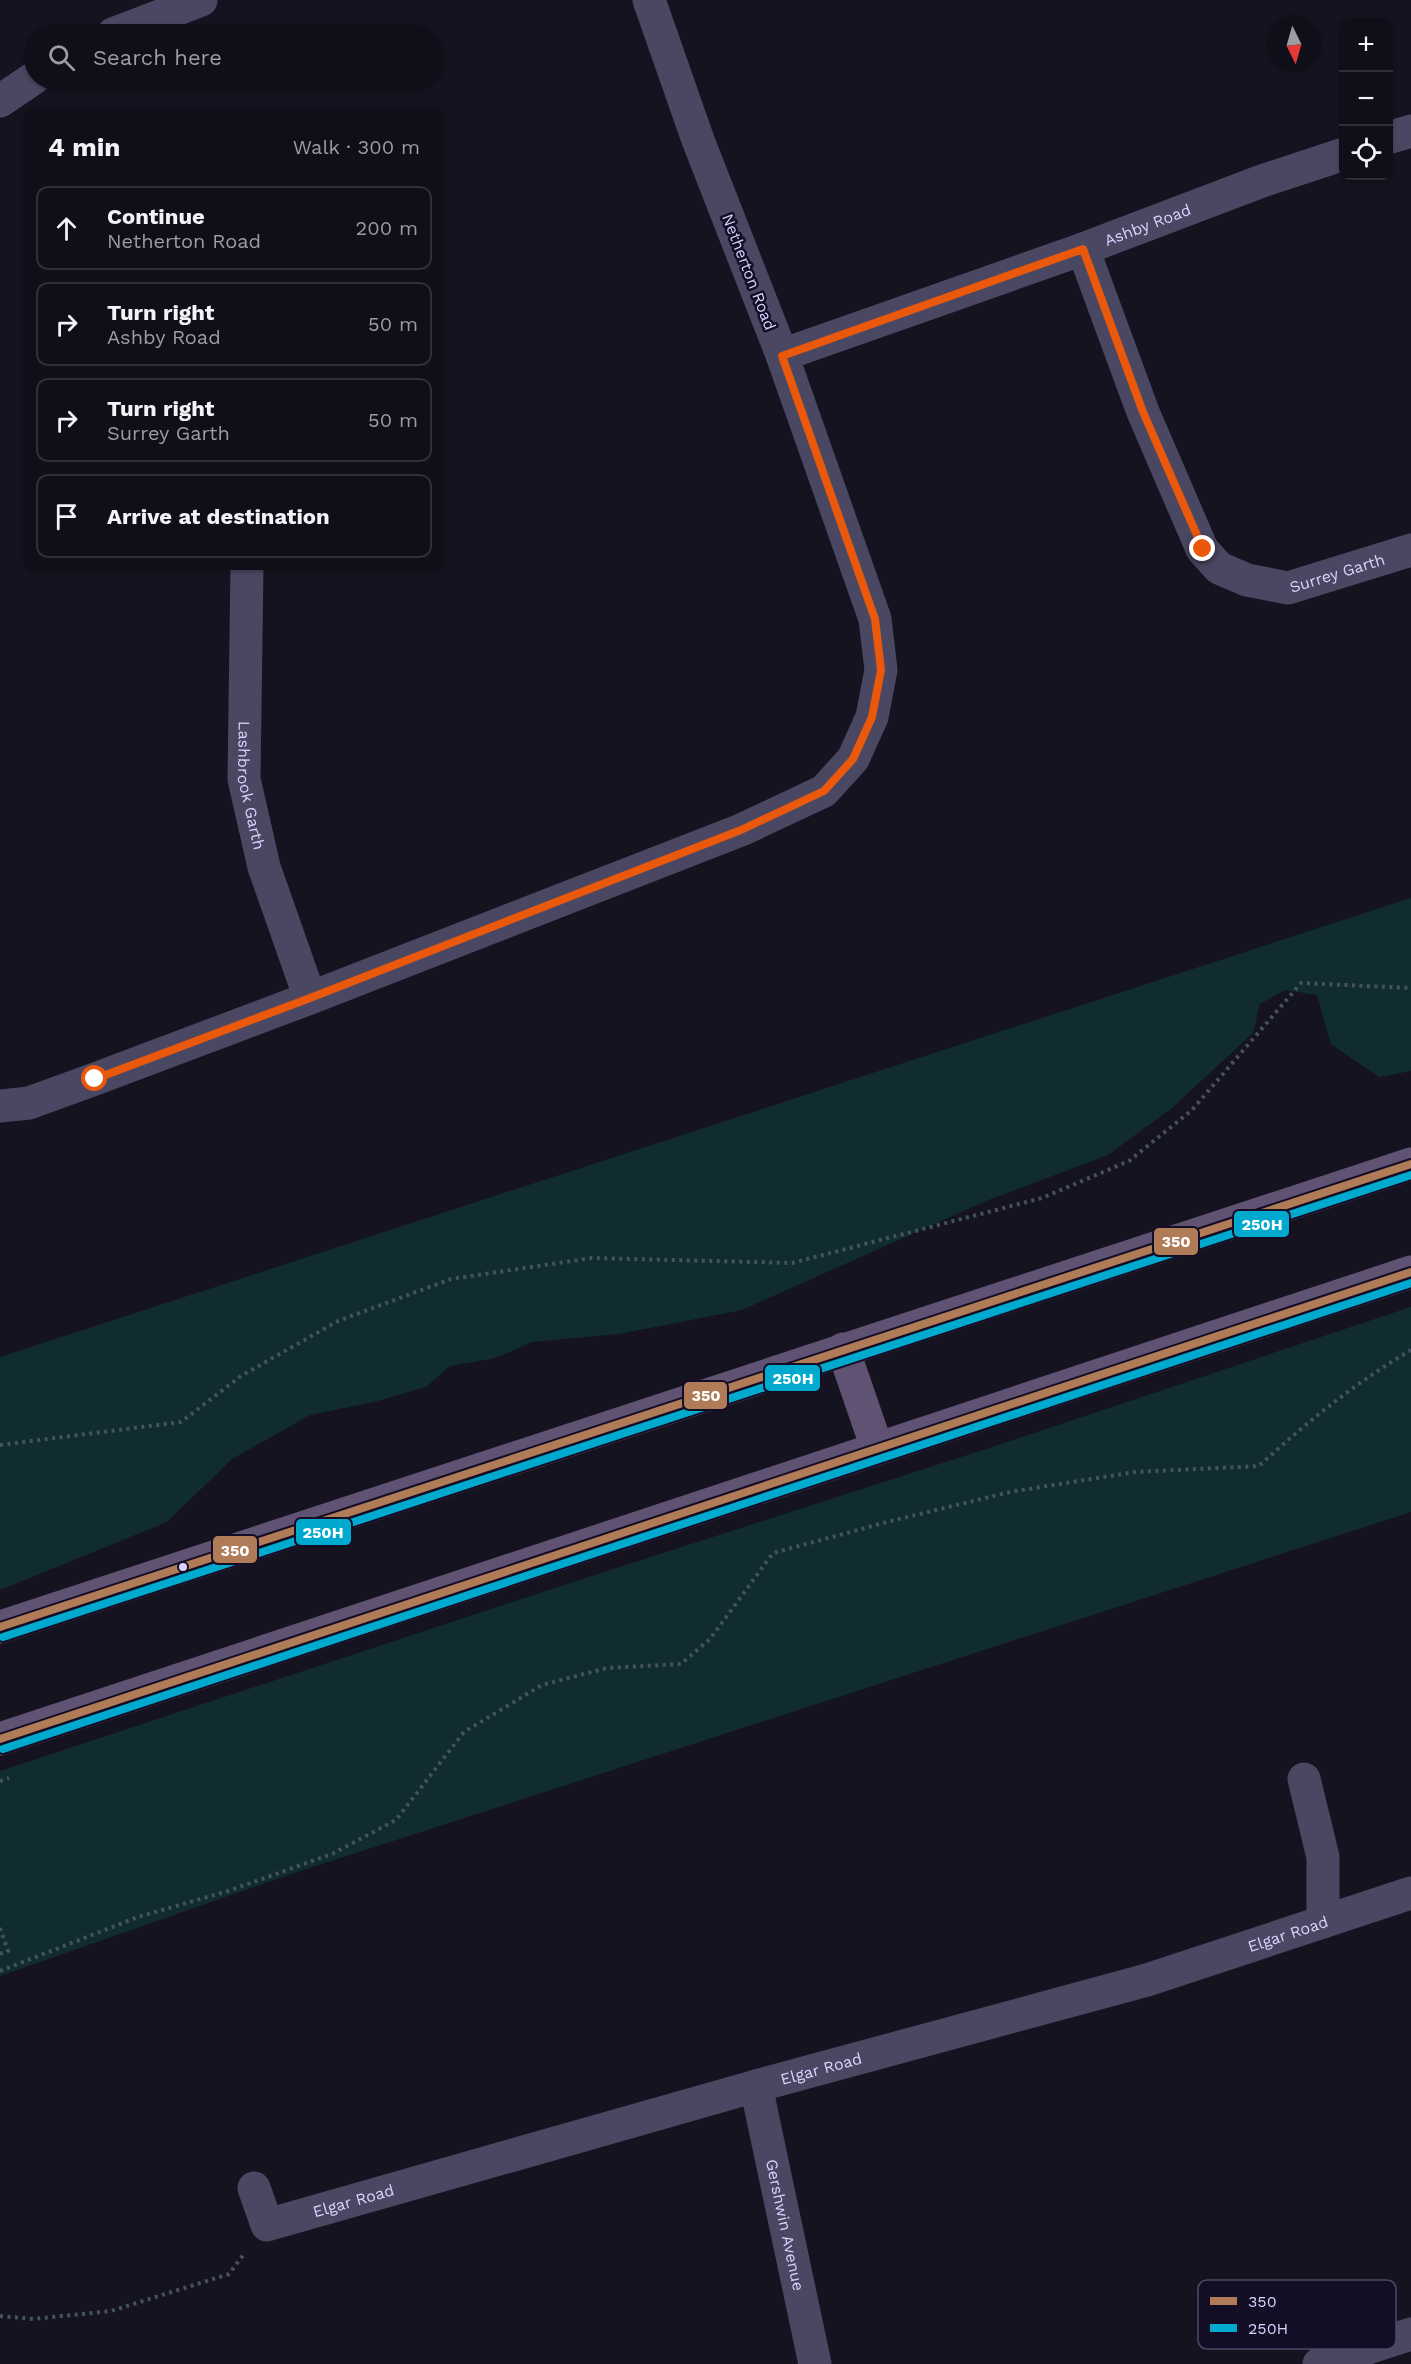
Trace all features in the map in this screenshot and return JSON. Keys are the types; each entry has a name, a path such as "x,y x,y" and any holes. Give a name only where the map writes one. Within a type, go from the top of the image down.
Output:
{"main road":[{"path":"0,1627 1411,1164"},
{"path":"0,1739 1411,1272"},
{"path":"843,1349 877,1448"}],"street":[{"path":"139,24 201,0"},
{"name":"Netherton Road","path":"0,1106 29,1103 310,998 741,830 824,791 853,759 872,717 881,670 875,619 782,356 698,140 649,0"},
{"path":"1,98 24,84"},
{"path":"1393,137 1411,132"},
{"name":"Ashby Road","path":"782,356 1083,249 1262,181 1339,156"},
{"name":"Surrey Garth","path":"1083,249 1143,412 1203,549 1219,568 1247,580 1288,588 1411,550"},
{"name":"Lashbrook Garth","path":"247,570 244,779 264,867 310,998"},
{"path":"1304,1779 1323,1857 1323,1922"},
{"name":"Elgar Road","path":"267,2225 756,2086 1147,1980 1411,1893"},
{"name":"Gershwin Avenue","path":"756,2086 815,2364"},
{"path":"254,2188 267,2225"},
{"path":"1396,2339 1411,2334"},
{"path":"1319,2364 1365,2349"}],"path":[{"path":"0,1445 181,1422 241,1376 338,1321 451,1279 592,1258 792,1263 1042,1198 1130,1161 1192,1110 1301,983 1411,988"},
{"path":"0,1971 138,1917 228,1892 332,1854 387,1825 396,1820 464,1732 542,1685 607,1668 681,1664 710,1639 773,1553 1010,1492 1136,1472 1259,1466 1303,1425 1371,1373 1411,1350"},
{"path":"0,1928 8,1951 0,1954"},
{"path":"0,2316 33,2319 111,2312 229,2274 267,2225"}],"green space":[{"path":"1411,898 1411,1071 1379,1077 1331,1044 1317,995 1285,990 1260,1004 1253,1033 1172,1108 1108,1155 986,1201 742,1310 619,1334 532,1342 496,1358 450,1366 426,1387 374,1402 310,1415 232,1459 167,1522 0,1590 0,1357"},
{"path":"1411,1307 1411,1512 297,1872 0,1976 0,1771 986,1449"}],"transit line":[{"name":"350","path":"0,1627 1411,1164"},
{"name":"250H","path":"3,1637 1411,1175"},
{"name":"350","path":"0,1739 1411,1272"},
{"name":"250H","path":"3,1749 1411,1283"}],"route":[{"path":"95,1079 741,830 824,791 853,759 872,717 881,670 875,619 782,356 1083,249 1143,412 1203,549"}]}
